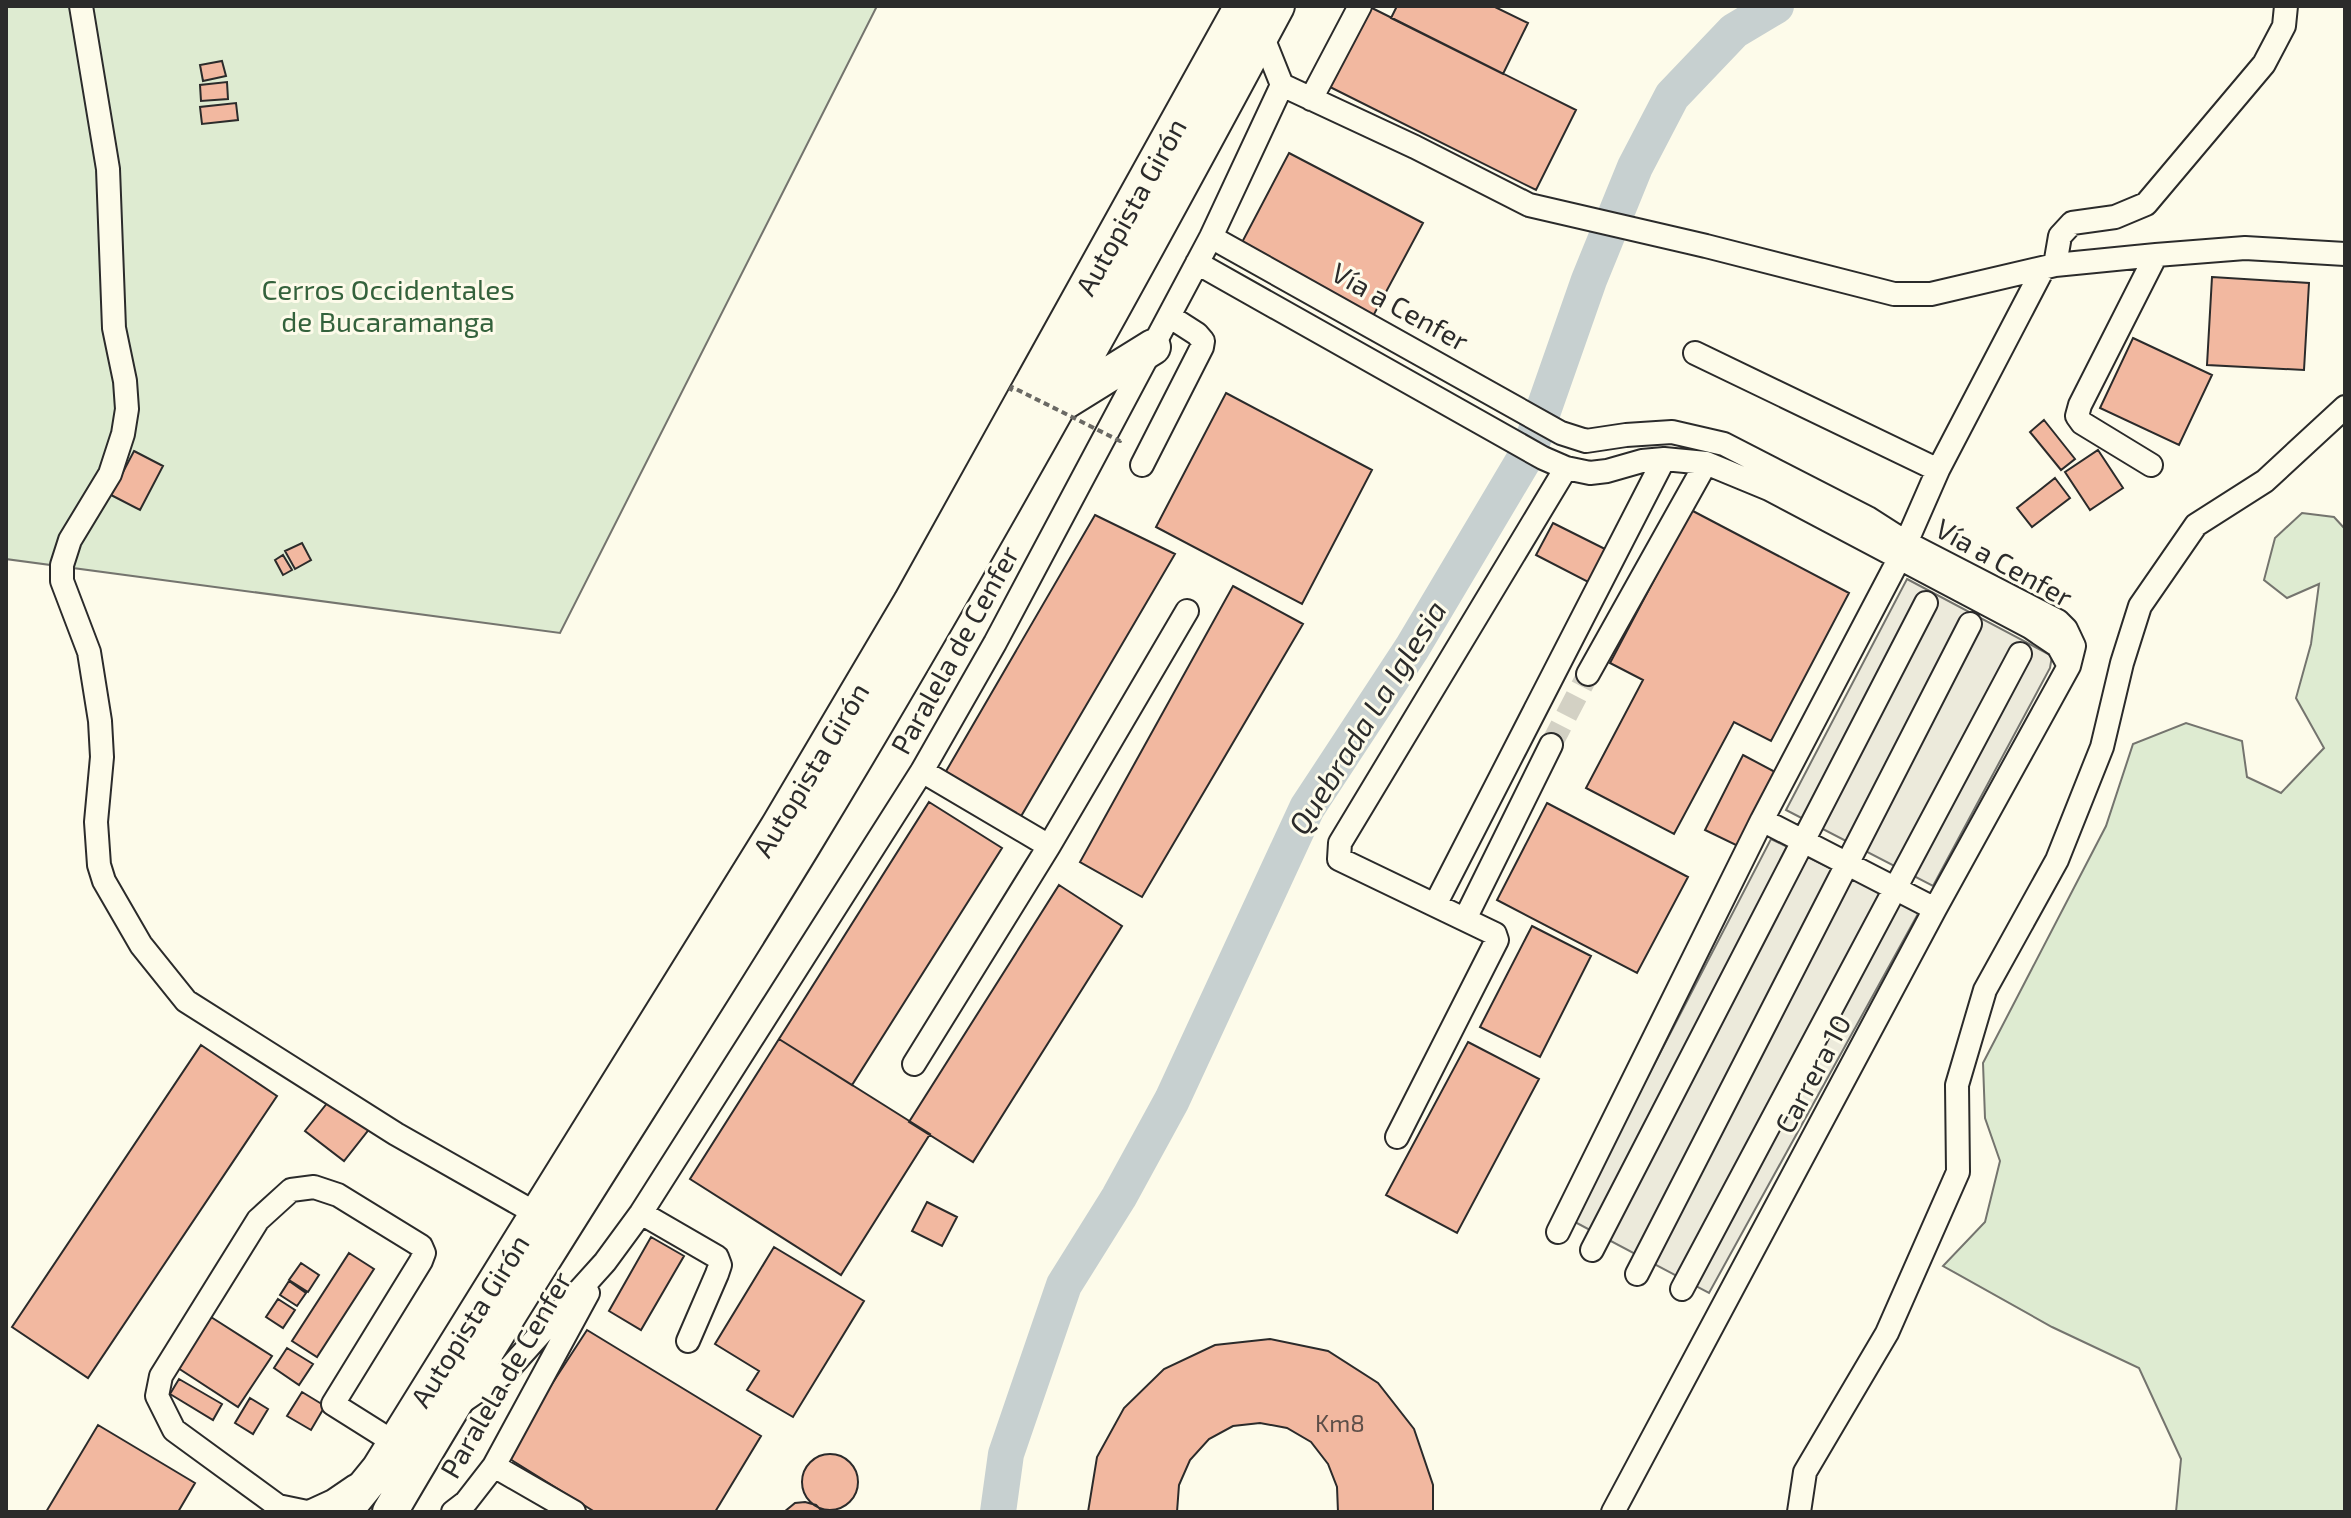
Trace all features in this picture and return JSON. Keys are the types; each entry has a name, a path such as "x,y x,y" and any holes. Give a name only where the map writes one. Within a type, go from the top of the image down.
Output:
{"highway":[{"name":"Autopista Girón","path":"344,1512 387,1456 779,825 911,602 1242,6"},
{"name":"Autopista Girón","path":"390,1512 803,845 1062,403 1269,20"},
{"path":"1062,403 1153,347"}],"street":[{"path":"81,6 108,169 114,328 125,381 127,409 123,434 110,474 70,540 62,565 62,581 89,652 100,721 102,757 96,822 99,865 104,881 141,945 186,1001 396,1134 537,1214"},
{"path":"1311,99 1360,6"},
{"path":"1558,1232 1762,820 1903,551 1938,470 2049,267 2060,236 2072,223 2115,217 2146,204 2264,64 2284,26 2286,6"},
{"path":"1269,20 1282,85 1529,205 1894,294 1931,294 2049,267 2156,255 2245,248 2345,254"},
{"name":"Paralela de Cenfer","path":"451,1410 506,1372 605,1262 641,1213 922,771 995,643 1211,237 1282,85"},
{"name":"Vía a Cenfer","path":"1211,237 1561,433 1586,441 1672,432 1724,444 1868,518 1903,551"},
{"path":"2151,465 2082,423 2077,416 2156,255"},
{"name":"Vía a Cenfer","path":"1197,263 1543,458 1566,468 1590,473 1664,459 1706,463 2058,621 2066,629 2074,646 2069,666"},
{"path":"1142,465 1203,341 1169,316"},
{"path":"1695,353 1938,470"},
{"path":"1799,1512 1805,1472 1887,1333 1958,1172 1957,1085 1985,990 2057,860 2102,747 2122,663 2140,606 2196,525 2265,481 2345,407"},
{"path":"1435,905 1664,459"},
{"path":"1588,674 1706,463"},
{"path":"1397,1137 1495,946 1495,934 1339,859 1340,843 1566,468"},
{"path":"1592,1250 1926,603"},
{"path":"914,1064 1049,846 1187,611"},
{"path":"1637,1274 1970,624"},
{"path":"1682,1289 2020,654"},
{"name":"Carrera 10","path":"1613,1512 1935,909 2069,666"},
{"path":"1465,919 1551,745"},
{"path":"922,771 1049,846"},
{"path":"1762,820 1935,909"},
{"path":"314,1187 338,1195 421,1246 424,1253 333,1404 387,1456 333,1501 308,1512 275,1509 174,1430 157,1396 161,1376 258,1220 291,1190 314,1187"},
{"path":"641,1213 717,1257 720,1265 688,1341"},
{"name":"Paralela de Cenfer","path":"468,1509 605,1262"},
{"path":"494,1466 574,1512"}],"path":[{"path":"1010,391 1012,387 1120,441 1121,438"}],"green space":[{"name":"Cerros Occidentales de Bucaramanga","path":"6,6 877,6 560,633 6,559"},
{"path":"2302,513 2334,517 2345,529 2345,1512 2176,1512 2181,1459 2139,1368 2052,1327 1943,1266 1985,1222 2000,1161 1985,1118 1983,1063 2106,826 2133,744 2186,723 2242,741 2247,777 2281,793 2324,748 2296,698 2311,644 2319,584 2287,598 2264,580 2275,538"}],"shaded area":[{"path":"1907,579 2052,656 2050,668 1933,886 1786,810"},
{"path":"1771,839 1919,912 1709,1293 1573,1221"}],"building":[{"path":"1368,6 1576,110 1536,190 1326,85"},
{"path":"1397,6 1493,6 1528,23 1503,74 1391,18"},
{"path":"222,61 226,76 203,81 200,65"},
{"path":"227,82 228,99 201,101 200,85"},
{"path":"236,103 238,120 202,124 200,107"},
{"path":"1289,153 1423,223 1372,318 1239,248"},
{"path":"2212,277 2309,283 2304,370 2207,365"},
{"path":"2133,338 2212,375 2179,445 2100,408"},
{"path":"1226,393 1372,470 1302,604 1156,527"},
{"path":"2044,420 2075,459 2061,470 2030,432"},
{"path":"2098,450 2123,488 2090,510 2065,472"},
{"path":"134,451 163,466 140,510 111,495"},
{"path":"2055,478 2070,498 2032,527 2017,508"},
{"path":"1691,510 1849,593 1771,741 1734,722 1674,834 1586,788 1643,680 1610,663"},
{"path":"1095,515 1175,554 1020,818 945,773"},
{"path":"1553,523 1609,551 1592,584 1536,555"},
{"path":"302,543 311,560 295,569 285,551"},
{"path":"283,555 292,570 283,575 275,560"},
{"path":"1233,586 1303,624 1142,897 1080,862"},
{"path":"1743,755 1777,773 1740,847 1705,830"},
{"path":"929,802 1002,848 852,1085 779,1039"},
{"path":"1547,803 1688,877 1637,973 1497,900"},
{"path":"1059,885 1122,926 973,1162 909,1122"},
{"path":"1532,926 1591,956 1540,1057 1480,1027"},
{"path":"779,1039 930,1134 841,1275 690,1179"},
{"path":"1468,1042 1539,1079 1457,1233 1386,1195"},
{"path":"201,1045 277,1096 88,1378 12,1327"},
{"path":"332,1097 374,1123 344,1161 305,1131"},
{"path":"927,1202 957,1217 942,1246 912,1231"},
{"path":"651,1237 684,1256 641,1330 609,1311"},
{"path":"774,1247 864,1301 793,1417 747,1390 759,1371 715,1344"},
{"path":"349,1253 374,1269 317,1357 292,1341"},
{"path":"301,1263 319,1275 308,1292 289,1280"},
{"path":"289,1281 306,1293 297,1306 280,1295"},
{"path":"278,1299 295,1310 283,1328 266,1317"},
{"path":"211,1317 272,1356 238,1407 178,1368"},
{"path":"587,1330 761,1436 715,1512 595,1512 505,1456"},
{"path":"1270,1339 1328,1351 1378,1383 1414,1429 1433,1485 1433,1512 1338,1512 1337,1487 1328,1464 1311,1442 1287,1428 1260,1423 1233,1426 1209,1439 1190,1460 1179,1485 1177,1512 1088,1512 1097,1457 1124,1408 1164,1369 1215,1345"},
{"path":"287,1348 313,1364 299,1385 274,1368"},
{"path":"179,1379 222,1404 213,1420 170,1394"},
{"path":"302,1392 325,1406 311,1430 287,1416"},
{"path":"250,1398 268,1409 253,1434 235,1423"},
{"path":"98,1425 195,1483 178,1512 46,1512"},
{"path":"830,1454 850,1462 858,1482 850,1502 830,1510 810,1502 802,1482 810,1462"},
{"path":"795,1503 816,1505 823,1512 784,1512"}],"waterway":[{"name":"Quebrada La Iglesia","path":"998,1512 1006,1454 1064,1285 1119,1197 1172,1100 1307,808 1412,648 1529,451 1589,280 1635,167 1672,96 1734,31 1776,6"}],"tunnel":[{"path":"1551,745 1588,674"}]}
